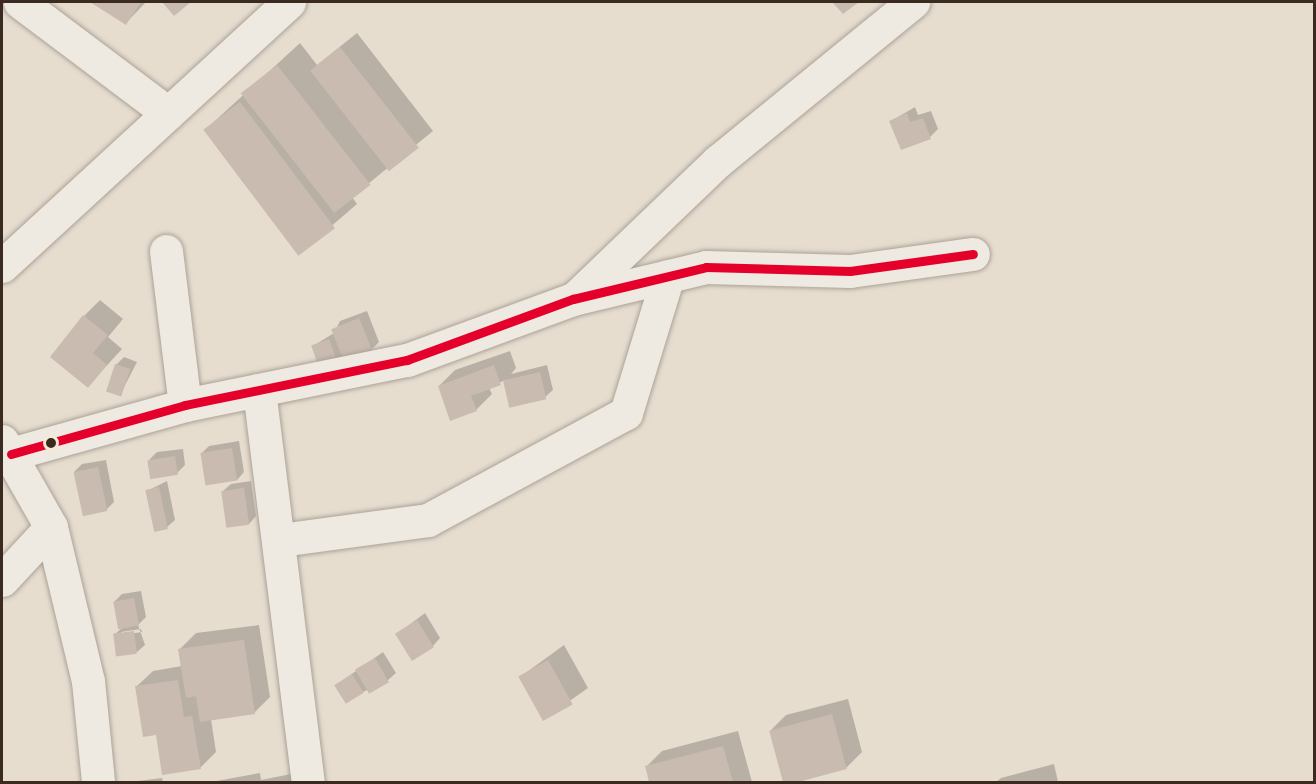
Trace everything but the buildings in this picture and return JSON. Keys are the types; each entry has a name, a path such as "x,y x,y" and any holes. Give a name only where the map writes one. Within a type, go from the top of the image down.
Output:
{"street":[{"path":"20,2 168,113"},
{"path":"2,266 289,2"},
{"path":"573,299 718,161 913,2"},
{"path":"166,251 185,405"},
{"path":"98,783 88,681 51,527 6,448 185,405 407,360 573,299 706,267 850,271 972,254"},
{"path":"281,540 428,520 626,413 668,276"},
{"path":"259,390 281,540 308,783"},
{"path":"2,580 51,527"}],"transit line":[{"path":"11,454 185,405 407,360 573,299 706,267 850,271 973,254"}]}
